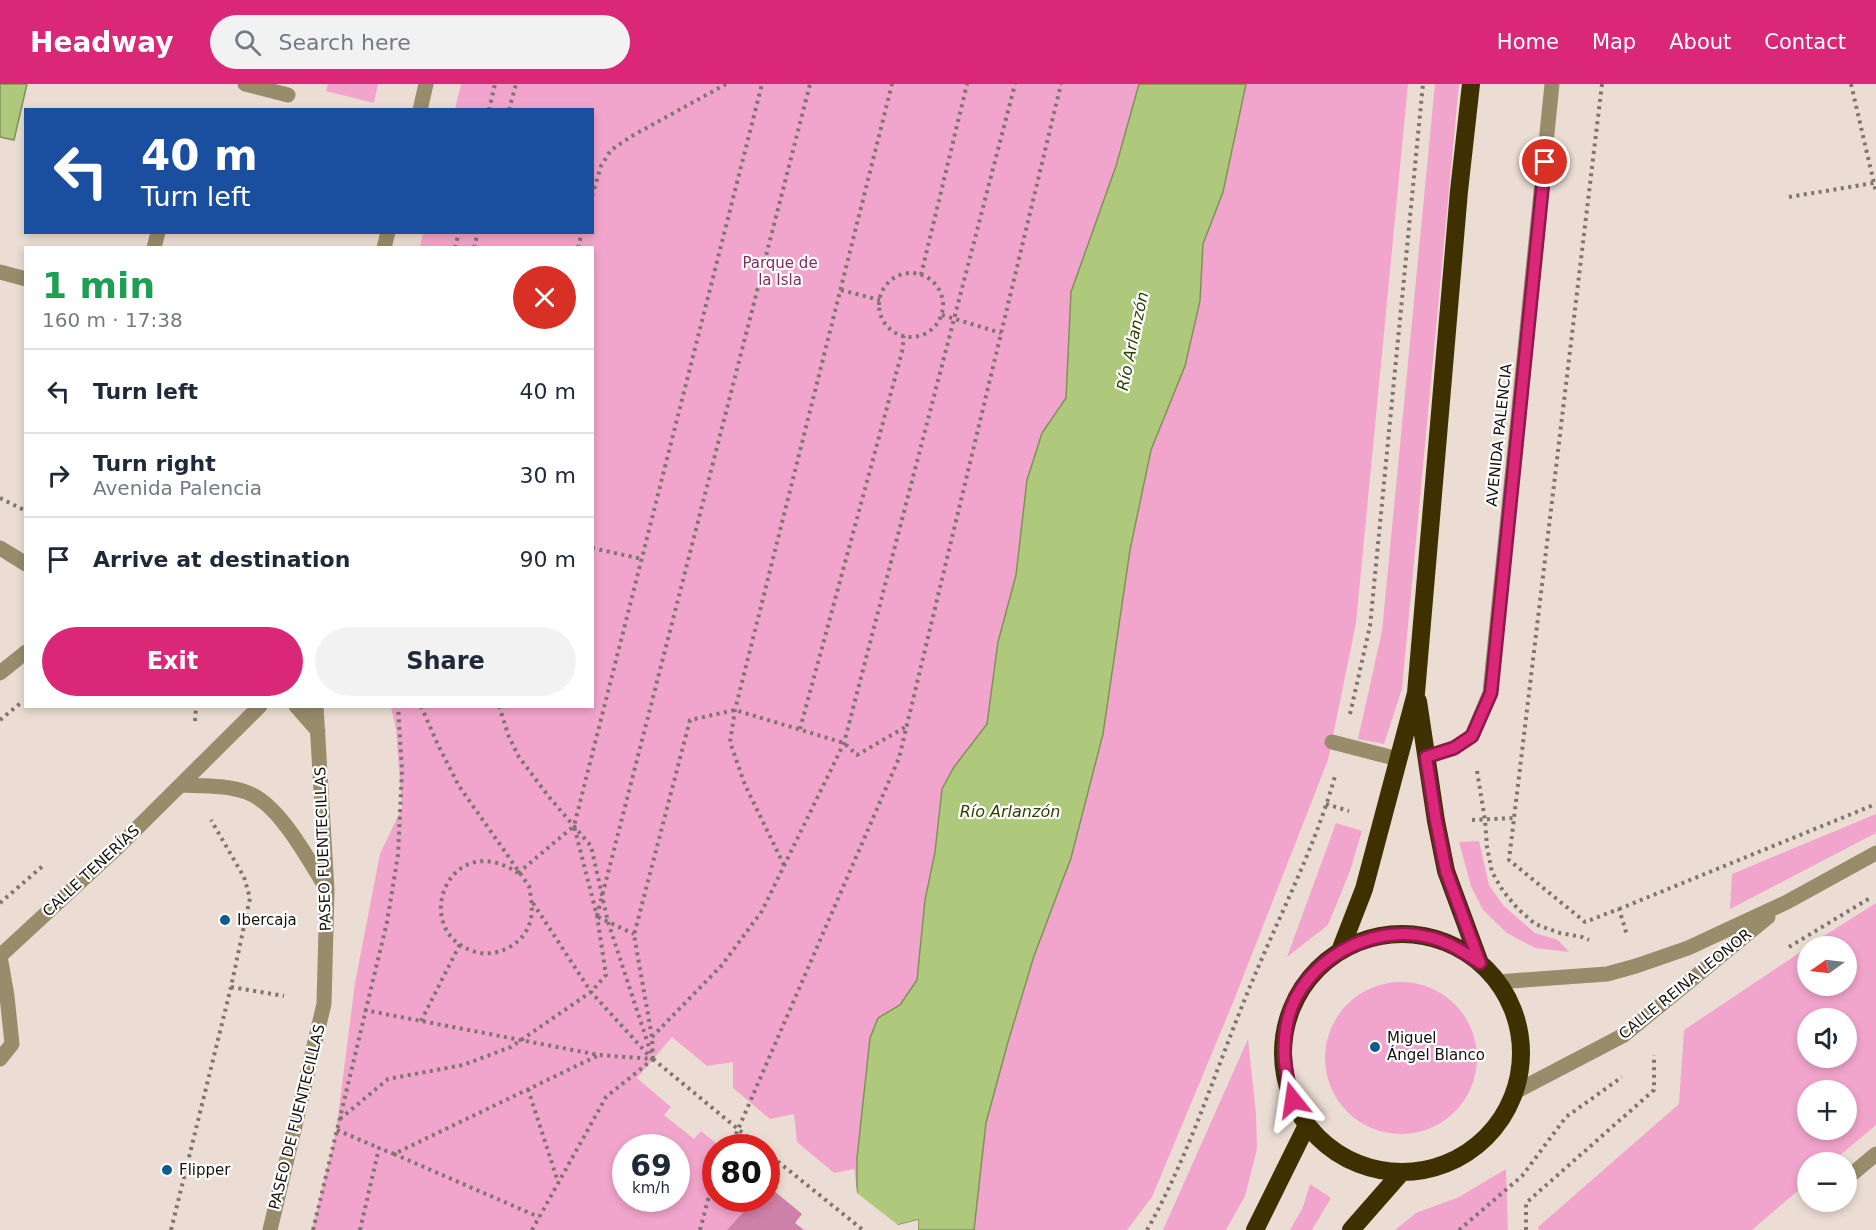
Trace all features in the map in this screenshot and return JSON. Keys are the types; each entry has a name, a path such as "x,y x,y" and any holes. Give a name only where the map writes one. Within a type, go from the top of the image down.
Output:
{"highway":[{"path":"1340,951 1364,889 1416,693 1459,191 1471,84"},
{"path":"1416,693 1446,871 1480,963"},
{"path":"1397,934 1427,936 1455,946 1480,963 1497,982 1512,1007 1520,1035 1521,1064 1515,1092 1502,1120 1483,1142 1458,1159 1431,1170 1401,1173 1374,1170 1348,1160 1326,1145 1307,1125 1293,1100 1285,1073 1284,1045 1288,1017 1301,991 1318,969 1340,951 1368,939 1397,934"},
{"path":"1255,1230 1307,1125"},
{"path":"1351,1230 1401,1173"}],"street":[{"path":"245,84 288,96"},
{"path":"420,108 426,84"},
{"name":"AVENIDA PALENCIA","path":"1426,757 1454,748 1472,736 1491,693 1552,84"},
{"path":"0,273 24,279"},
{"path":"0,548 24,563"},
{"path":"0,673 24,654"},
{"name":"CALLE TENERÍAS","path":"0,956 118,847 258,708"},
{"path":"298,708 318,731"},
{"name":"PASEO FUENTECILLAS","path":"316,708 327,890 324,1004"},
{"path":"1338,744 1398,759"},
{"path":"181,785 238,790 255,796 284,822 327,890"},
{"name":"CALLE REINA LEONOR","path":"1497,982 1607,974 1636,966 1688,948 1786,902 1876,853"},
{"name":"CALLE REINA LEONOR","path":"1515,1092 1624,1035 1786,902"},
{"path":"0,956 12,1044 0,1059"},
{"name":"PASEO DE FUENTECILLAS","path":"270,1230 324,1004"},
{"path":"1857,1170 1876,1154"}],"path":[{"path":"489,108 495,84"},
{"path":"510,108 516,84"},
{"path":"594,188 600,166 611,150 726,84"},
{"path":"340,1119 388,1079 463,1065 511,1047 591,992 606,975 597,916 574,826 762,84"},
{"path":"597,916 810,84"},
{"path":"784,866 745,786 730,742 735,710 892,84"},
{"path":"921,274 967,84"},
{"path":"652,1037 722,965 762,911 844,743 1015,84"},
{"path":"736,1134 899,758 1061,84"},
{"path":"1147,1230 1172,1181 1256,972 1308,856 1370,626 1423,84"},
{"path":"1602,84 1509,861 1585,922 1876,804"},
{"path":"1851,84 1876,192"},
{"path":"1789,197 1874,183"},
{"path":"912,273 921,274 941,292 944,303 942,315 933,329 913,338 893,332 883,320 879,308 880,300 881,293 887,284 900,276 912,273"},
{"path":"841,290 880,300"},
{"path":"942,315 1001,333"},
{"path":"800,729 902,352 904,336"},
{"path":"0,498 24,510"},
{"path":"594,548 642,560"},
{"path":"0,720 24,701"},
{"path":"313,1230 387,922 398,855 402,770 398,708"},
{"path":"422,708 459,786 528,886 532,902 532,915 528,929 519,941 507,949 494,953 479,953 466,949 444,927 440,912 441,896 448,881 459,869 474,862 489,860 505,864 519,873"},
{"path":"500,708 509,737 519,757 591,846 608,922 653,1059"},
{"path":"653,1059 652,1037 634,934 690,720 735,710 844,743 857,755 907,726"},
{"path":"171,1230 231,987 250,898 244,877 206,813"},
{"path":"519,873 574,826"},
{"path":"532,902 591,992 653,1059 745,1134"},
{"path":"1619,909 1636,966"},
{"path":"597,916 634,934"},
{"path":"421,1021 460,944"},
{"path":"231,987 284,996"},
{"path":"356,1009 598,1055 653,1059"},
{"path":"1526,1230 1526,1203 1654,1090 1654,1041 1650,1014"},
{"path":"394,1154 598,1055"},
{"path":"532,1230 606,1097 653,1059"},
{"path":"528,1089 558,1183"},
{"path":"337,1130 539,1217"},
{"path":"360,1230 380,1148"},
{"path":"780,1163 863,1230"},
{"path":"700,1230 705,1212"}],"green space":[{"path":"328,84 378,84 374,103 326,91"},
{"name":"Parque de la Isla","path":"461,84 1408,84 1356,623 1328,760 1232,1005 1152,1197 1127,1230 918,1230 918,1221 857,1193 854,1169 834,1173 797,1142 794,1114 770,1119 733,1088 733,1062 707,1066 672,1037 637,1078 671,1107 664,1115 688,1134 612,1134 612,1212 690,1212 690,1136 694,1139 701,1131 705,1134 702,1134 702,1212 743,1212 727,1230 312,1230 336,1132 355,983 380,854 402,808 396,729 391,708 594,708 594,246 420,246 423,234 594,234 594,108 455,108"},
{"path":"1435,84 1459,84 1402,689 1384,744 1358,739 1382,631"},
{"path":"1876,814 1876,833 1730,909 1732,874"},
{"path":"1336,823 1362,831 1350,871 1328,925 1287,957"},
{"path":"1479,841 1489,885 1503,905 1535,933 1558,940 1569,952 1535,948 1507,933 1483,910 1471,886 1459,842"},
{"path":"1876,903 1876,1125 1844,1152 1797,1152 1797,1192 1752,1230 1539,1230 1538,1227 1679,1104 1684,1030 1797,954 1797,996 1857,996 1857,936 1824,936"},
{"path":"1401,982 1430,988 1455,1004 1471,1029 1477,1058 1471,1087 1455,1112 1430,1128 1401,1134 1372,1128 1347,1112 1331,1087 1325,1058 1331,1029 1347,1004 1372,988"},
{"path":"1248,1039 1256,1114 1257,1149 1245,1196 1226,1230 1163,1230"},
{"path":"1506,1169 1508,1230 1395,1230 1416,1213 1459,1197"},
{"path":"1310,1184 1331,1198 1312,1230 1290,1230 1303,1207"}],"shaded area":[{"path":"780,1196 802,1214 795,1223 804,1230 727,1230 743,1212 780,1212"}],"water":[{"path":"0,84 27,84 14,140 0,137"},
{"name":"Río Arlanzón","path":"1139,84 1246,84 1223,192 1203,244 1200,301 1185,366 1151,450 1130,550 1103,734 1071,858 1034,956 986,1123 974,1230 918,1230 918,1220 898,1225 831,1230 857,1193 857,1158 870,1038 878,1018 900,1005 917,980 925,900 935,852 942,789 954,767 987,724 998,642 1016,575 1027,480 1042,433 1066,398 1071,292 1116,166"}],"pier":[{"path":"854,1169 857,1193 898,1225 918,1220 918,1230 915,1230 915,1224 896,1227 894,1230 828,1230 854,1192"}],"place":[{"name":"Ibercaja","path":"225,920"},
{"name":"Miguel Ángel Blanco","path":"1375,1047"},
{"name":"Flipper","path":"167,1170"}],"route":[{"path":"1293,1100 1285,1073 1284,1045 1288,1017 1301,991 1318,969 1340,951 1368,939 1397,934 1427,936 1455,946 1480,963 1446,871 1426,757 1454,748 1472,736 1491,693 1545,162"}]}
